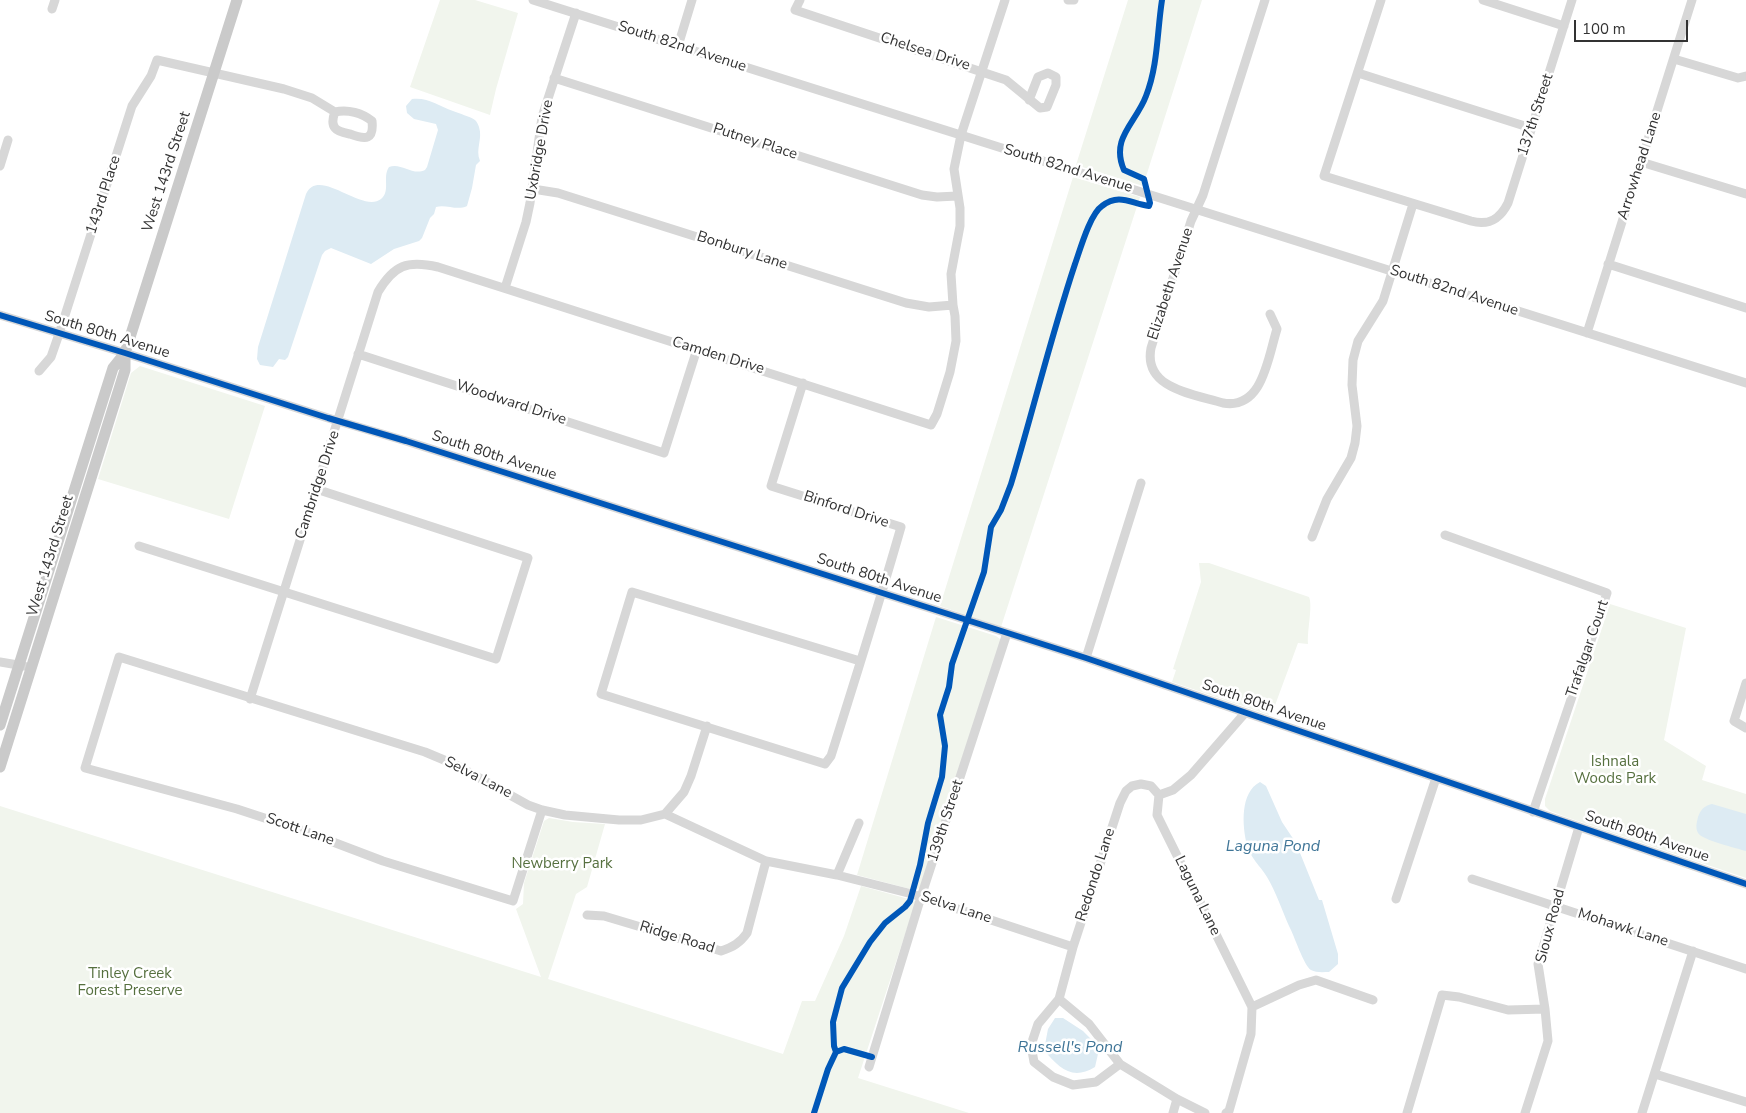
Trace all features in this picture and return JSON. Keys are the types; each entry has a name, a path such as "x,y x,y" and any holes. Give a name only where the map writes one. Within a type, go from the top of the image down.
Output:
{"main road":[{"name":"West 143rd Street","path":"0,767 125,370 125,353 237,0"},
{"name":"West 143rd Street","path":"0,725 112,368 125,353"}],"street":[{"path":"52,9 55,0"},
{"name":"South 82nd Avenue","path":"534,0 1746,383"},
{"path":"678,46 692,0"},
{"name":"Chelsea Drive","path":"800,0 795,10 1006,80 1029,100 1040,108 1047,107 1056,85 1056,77 1048,73 1038,77 1029,100"},
{"path":"953,305 951,274 960,226 954,169 961,135 1005,0"},
{"path":"1068,0 1074,0"},
{"name":"Elizabeth Avenue","path":"1265,0 1197,209 1191,221 1151,348 1150,360 1156,377 1172,388 1223,404 1242,402 1253,395 1262,380 1277,329 1270,314"},
{"path":"1312,537 1327,499 1352,458 1357,426 1352,385 1353,360 1358,341 1383,300 1413,204 1324,176 1381,0"},
{"path":"1483,0 1564,26"},
{"name":"137th Street","path":"1413,204 1471,221 1488,223 1500,216 1508,203 1572,0"},
{"name":"Arrowhead Lane","path":"1587,333 1692,0"},
{"name":"Uxbridge Drive","path":"505,288 526,222 533,189 542,117 576,13"},
{"path":"1674,59 1738,78 1746,76"},
{"name":"143rd Place","path":"40,371 51,357 60,334 132,106 151,76 157,60 214,73"},
{"path":"214,73 285,89 312,98 335,112 344,110 366,116 372,121 373,129 371,135 367,138 361,138 337,130 333,119 335,112"},
{"path":"1358,73 1531,128"},
{"name":"Putney Place","path":"554,78 922,195 937,198 958,196"},
{"path":"0,166 8,140"},
{"path":"1641,162 1746,194"},
{"name":"Bonbury Lane","path":"533,189 558,192 906,303 929,307 953,305"},
{"name":"Cambridge Drive","path":"250,698 378,292 386,278 394,270 404,266 414,264 427,265 505,288"},
{"path":"1608,264 1746,308"},
{"name":"Camden Drive","path":"505,288 931,425 937,414 954,352 956,328 953,305"},
{"name":"South 80th Avenue","path":"0,315 406,441 1086,658 1746,884"},
{"name":"Woodward Drive","path":"358,354 664,453 697,349"},
{"name":"Binford Drive","path":"707,726 825,764 831,756 901,527 771,486 803,383"},
{"path":"1086,658 1141,483"},
{"path":"139,546 496,659 528,558 316,489"},
{"name":"Trafalgar Court","path":"1445,535 1607,593 1533,812"},
{"path":"665,814 684,792 692,776 707,726 601,694 632,592 860,661"},
{"name":"139th Street","path":"869,1067 921,897 1007,633"},
{"name":"Selva Lane","path":"84,768 119,657 425,752 456,765 542,810 565,815 619,820 641,820 665,814 766,861 837,875 921,897 1073,947"},
{"path":"0,662 32,667"},
{"path":"1746,683 1734,721 1746,728"},
{"path":"1159,795 1173,790 1191,775 1245,713"},
{"name":"Scott Lane","path":"84,768 237,808 398,866 512,901 542,810"},
{"path":"1396,899 1436,778"},
{"name":"Redondo Lane","path":"1120,1064 1096,1082 1073,1085 1053,1077 1034,1062 1031,1045 1038,1024 1059,999 1073,947 1120,803 1126,791 1132,786 1141,784 1151,786 1159,795"},
{"name":"Laguna Lane","path":"1159,795 1157,815 1252,1007 1251,1034 1228,1112"},
{"path":"837,875 859,823"},
{"name":"Sioux Road","path":"1525,1113 1548,1041 1538,964 1579,827"},
{"name":"Ridge Road","path":"587,915 604,916 721,951 733,948 747,933 766,861"},
{"name":"Mohawk Lane","path":"1472,879 1746,969"},
{"path":"1642,1113 1693,951"},
{"path":"1252,1007 1299,985 1316,980 1373,1000"},
{"path":"1407,1113 1442,995 1459,997 1508,1010 1545,1009"},
{"path":"1059,999 1089,1024 1120,1064 1177,1099 1206,1113"},
{"path":"1655,1074 1746,1102"},
{"path":"1172,1113 1177,1099"}],"green space":[{"path":"440,0 475,0 518,13 490,115 410,87"},
{"path":"1128,0 1202,0 1143,186 1076,165"},
{"path":"1073,177 1140,197 1001,627 940,606"},
{"path":"140,366 265,406 229,519 98,479 131,373"},
{"path":"1199,563 1209,563 1309,597 1308,644 1298,643 1274,708 1271,707 1269,715 1172,682 1176,670 1173,669 1201,582"},
{"name":"Ishnala Woods Park","path":"1610,604 1686,628 1664,740 1706,766 1702,780 1746,794 1746,878 1566,817 1550,811 1545,806 1545,799"},
{"path":"936,617 996,636 1000,639 1000,643 922,887 914,890 857,875"},
{"name":"Tinley Creek Forest Preserve","path":"0,806 541,977 516,909 523,904 524,883 544,821 549,818 605,824 587,887 576,894 548,979 783,1054 802,1001 815,1001 844,936 861,886 916,901 858,1078 969,1113 0,1113"}],"water":[{"path":"412,99 423,99 433,102 473,119 478,124 480,131 478,152 480,161 476,165 467,206 459,208 436,207 419,241 394,249 371,264 331,248 325,251 322,255 288,357 285,360 279,359 273,367 260,365 257,359 258,347 306,194 312,187 321,185 363,201 373,202 384,196 386,175 389,167 398,166 420,171 425,170 427,167 438,130 436,124 414,119 407,113 406,106"},
{"name":"Laguna Pond","path":"1260,782 1266,786 1282,822 1296,843 1319,900 1322,900 1338,954 1338,964 1329,972 1315,972 1308,967 1270,883 1248,849 1244,829 1244,810 1249,793"},
{"path":"1712,804 1746,814 1746,851 1712,841 1698,833 1696,825 1699,814 1703,808"},
{"name":"Russell's Pond","path":"1055,1018 1063,1018 1083,1031 1096,1044 1098,1054 1095,1067 1087,1071 1073,1073 1061,1067 1044,1050 1048,1029"}],"cycle path":[{"path":"836,1052 833,1022 842,988 870,942 885,923 910,901 920,865 928,823 942,777 945,746 940,715 949,687 952,664 984,572 991,527 1001,510 1011,484 1066,291 1083,242 1093,216 1108,202 1119,199 1149,206 1150,203 1144,179 1124,170 1120,149 1126,131 1142,106 1150,85 1155,61 1162,0"},
{"path":"0,315 406,441 1086,658 1746,884"},
{"path":"814,1113 828,1069 836,1052 844,1049 872,1057"}],"park label":[{"name":"Newberry Park","path":"562,864"}]}
